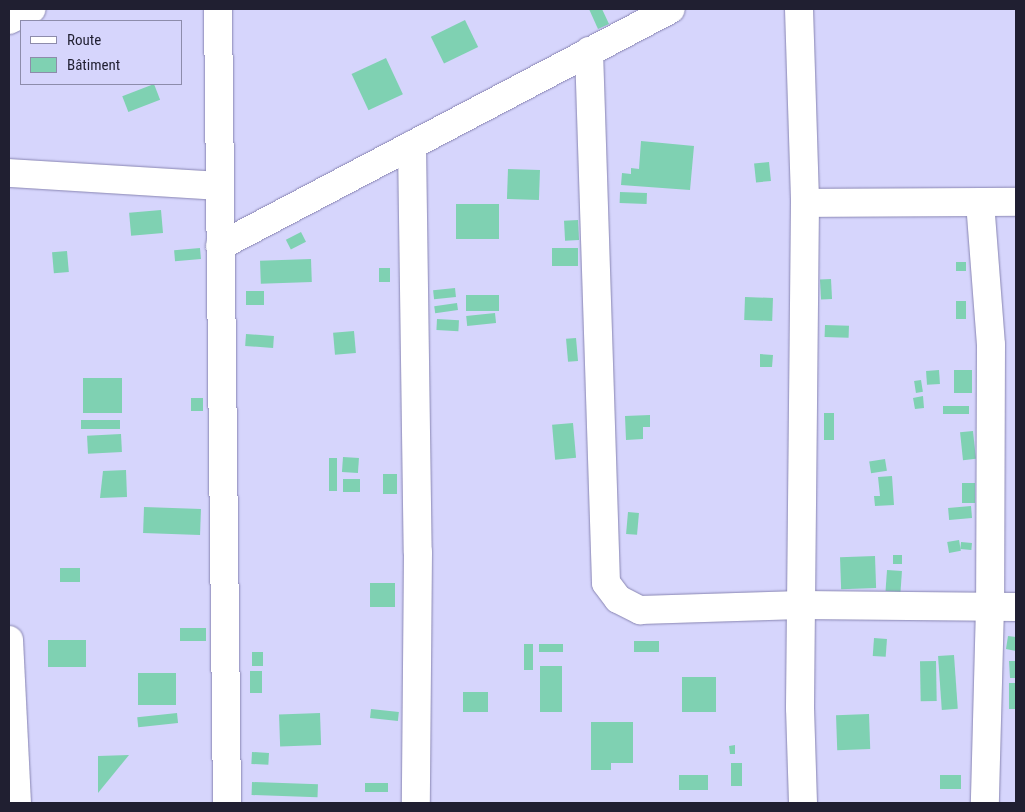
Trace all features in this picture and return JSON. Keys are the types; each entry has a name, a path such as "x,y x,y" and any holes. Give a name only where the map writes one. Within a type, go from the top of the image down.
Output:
{"street":[{"path":"9,20 32,9"},
{"path":"218,9 227,803"},
{"path":"220,246 671,9"},
{"path":"799,9 805,203 801,605 803,803"},
{"path":"589,51 606,583 618,599 640,610 801,605 1003,606"},
{"path":"412,144 418,552 416,803"},
{"path":"9,173 219,186"},
{"path":"980,202 991,345 1003,606 985,803"},
{"path":"805,203 1016,202"},
{"path":"9,640 17,803"}],"building":[{"path":"589,9 602,9 609,24 598,29"},
{"path":"465,20 478,47 444,64 431,37"},
{"path":"386,58 403,94 368,110 352,74"},
{"path":"154,85 160,100 128,112 122,96"},
{"path":"641,141 694,146 690,190 621,185 622,173 631,174 631,168 639,169"},
{"path":"769,162 771,181 756,182 754,164"},
{"path":"508,169 540,170 539,200 507,199"},
{"path":"620,192 647,193 647,204 620,203"},
{"path":"456,204 499,204 499,239 456,239"},
{"path":"161,210 163,233 131,236 129,213"},
{"path":"578,220 579,240 565,241 564,221"},
{"path":"301,232 306,242 291,250 286,240"},
{"path":"200,248 201,259 175,261 174,250"},
{"path":"552,248 578,248 578,266 552,266"},
{"path":"67,251 69,272 54,273 52,252"},
{"path":"311,259 312,282 261,284 260,261"},
{"path":"956,262 966,262 966,271 956,271"},
{"path":"379,268 390,268 390,282 379,282"},
{"path":"831,279 832,299 821,300 820,280"},
{"path":"455,288 456,297 434,299 433,290"},
{"path":"246,291 264,291 264,305 246,305"},
{"path":"466,295 499,295 499,311 466,311"},
{"path":"745,297 773,298 772,321 744,320"},
{"path":"956,301 966,301 966,319 956,319"},
{"path":"457,303 458,310 435,313 434,306"},
{"path":"495,313 496,323 467,326 466,316"},
{"path":"437,319 459,320 458,331 436,330"},
{"path":"825,325 849,326 849,338 825,337"},
{"path":"354,331 356,353 335,355 333,333"},
{"path":"246,334 274,336 273,348 245,346"},
{"path":"576,338 578,361 568,362 566,339"},
{"path":"760,354 773,355 772,367 760,367"},
{"path":"939,370 940,384 927,385 926,371"},
{"path":"954,370 972,370 972,393 954,393"},
{"path":"83,378 122,378 122,413 83,413"},
{"path":"921,380 923,392 916,393 914,381"},
{"path":"923,396 924,408 915,409 913,398"},
{"path":"191,398 203,398 203,411 191,411"},
{"path":"943,406 969,406 969,414 943,414"},
{"path":"824,413 834,413 834,440 824,440"},
{"path":"650,415 650,427 643,427 643,439 626,440 625,416"},
{"path":"81,420 120,420 120,429 81,429"},
{"path":"573,423 576,458 555,460 552,425"},
{"path":"973,431 976,459 963,460 960,432"},
{"path":"121,434 122,452 88,454 87,436"},
{"path":"343,457 359,458 358,473 342,472"},
{"path":"329,458 337,458 337,491 329,491"},
{"path":"885,459 887,471 871,473 869,462"},
{"path":"126,470 127,497 100,498 103,471"},
{"path":"383,474 397,474 397,494 383,494"},
{"path":"892,476 894,505 875,506 874,496 880,496 878,477"},
{"path":"343,479 360,479 360,492 343,492"},
{"path":"962,483 975,483 975,503 962,503"},
{"path":"971,506 972,518 949,520 948,508"},
{"path":"144,507 201,509 200,535 143,533"},
{"path":"628,512 639,513 637,535 626,534"},
{"path":"959,540 961,551 949,553 947,542"},
{"path":"961,542 972,543 971,550 960,549"},
{"path":"893,555 902,555 902,564 893,564"},
{"path":"875,556 876,588 841,589 840,557"},
{"path":"60,568 80,568 80,582 60,582"},
{"path":"887,570 902,571 900,592 886,591"},
{"path":"370,583 395,583 395,607 370,607"},
{"path":"180,628 206,628 206,641 180,641"},
{"path":"1008,636 1016,637 1016,651 1006,649"},
{"path":"874,638 887,639 886,657 873,656"},
{"path":"48,640 86,640 86,667 48,667"},
{"path":"634,641 659,641 659,652 634,652"},
{"path":"524,644 533,644 533,670 524,670"},
{"path":"539,644 563,644 563,652 539,652"},
{"path":"252,652 263,652 263,666 252,666"},
{"path":"954,655 958,709 942,710 938,656"},
{"path":"920,661 936,661 937,701 921,701"},
{"path":"1009,661 1016,661 1016,678 1010,678"},
{"path":"540,666 562,666 562,712 540,712"},
{"path":"250,671 262,671 262,693 250,693"},
{"path":"138,673 176,673 176,705 138,705"},
{"path":"682,677 716,677 716,712 682,712"},
{"path":"1009,683 1016,683 1016,709 1009,709"},
{"path":"463,692 488,692 488,712 463,712"},
{"path":"371,709 399,712 398,721 370,718"},
{"path":"177,713 178,723 138,727 137,717"},
{"path":"320,713 321,745 280,746 279,714"},
{"path":"869,714 870,749 837,750 836,715"},
{"path":"591,722 633,722 633,763 611,763 611,770 591,770"},
{"path":"735,745 735,754 730,754 729,746"},
{"path":"252,752 269,753 268,765 251,764"},
{"path":"129,755 98,793 98,756"},
{"path":"731,763 742,763 742,786 731,786"},
{"path":"679,775 708,775 708,790 679,790"},
{"path":"940,775 961,775 961,789 940,789"},
{"path":"252,782 318,784 318,797 252,795"},
{"path":"365,783 388,783 388,792 365,792"}]}
